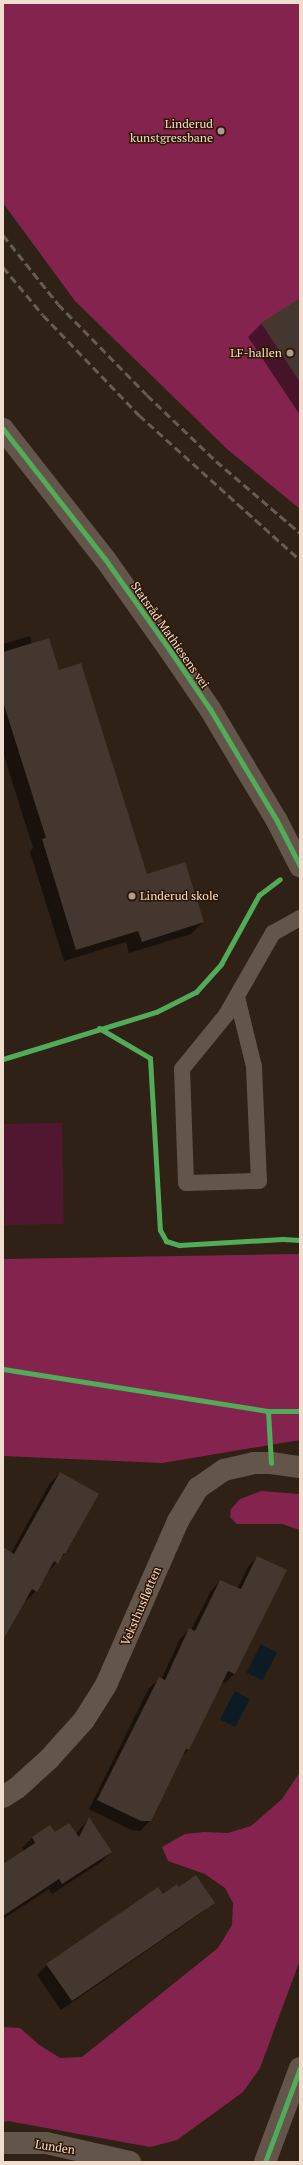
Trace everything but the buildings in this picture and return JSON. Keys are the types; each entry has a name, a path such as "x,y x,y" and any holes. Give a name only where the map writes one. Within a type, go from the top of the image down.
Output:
{"street":[{"name":"Statsråd Mathiesens vei","path":"3,429 104,559 210,709 277,821 300,866"},
{"name":"Veksthusfløtten","path":"3,1798 17,1788 49,1759 84,1720 106,1685 178,1521 198,1488 224,1470 254,1463 300,1467"},
{"path":"265,2162 300,2068"},
{"name":"Lunden","path":"3,2142 46,2143 130,2162"}],"lane":[{"path":"237,997 254,1067 259,1181 186,1183 182,1069 226,1015 273,933 300,918"}],"shaded area":[{"path":"3,3 300,3 300,509 227,449 75,301 3,203"},
{"path":"62,1123 64,1224 5,1225 3,1124"},
{"path":"300,1254 300,1440 162,1463 3,1456 3,1259"},
{"path":"261,1491 300,1494 300,1530 282,1524 237,1524 230,1517 231,1509 240,1499"},
{"path":"300,1772 300,1960 260,2068 243,2092 177,2140 150,2147 8,2121 3,2122 3,2027 20,2028 38,2044 60,2058 82,2057 218,1948 232,1925 233,1903 225,1888 205,1874 168,1861 162,1847 185,1834 204,1832 228,1833 251,1826 282,1799"}],"water":[{"path":"261,1644 277,1652 263,1681 246,1673"},
{"path":"235,1691 250,1699 235,1727 220,1719"}],"railway":[{"path":"3,235 58,304 147,395 216,461 300,533"},
{"path":"3,267 43,315 139,415 300,560"}],"cycle path":[{"path":"3,429 105,559 210,709 277,821 300,866"},
{"path":"3,1059 156,1012 196,992 221,964 259,895 280,879"},
{"path":"99,1028 150,1058 160,1230 166,1241 179,1245 283,1239 300,1240"},
{"path":"3,1369 268,1411 300,1411"},
{"path":"268,1411 271,1463"},
{"path":"265,2162 300,2068"}],"place":[{"name":"Linderud kunstgressbane","path":"221,131"},
{"name":"LF-hallen","path":"290,353"},
{"name":"Linderud skole","path":"132,896"}]}
